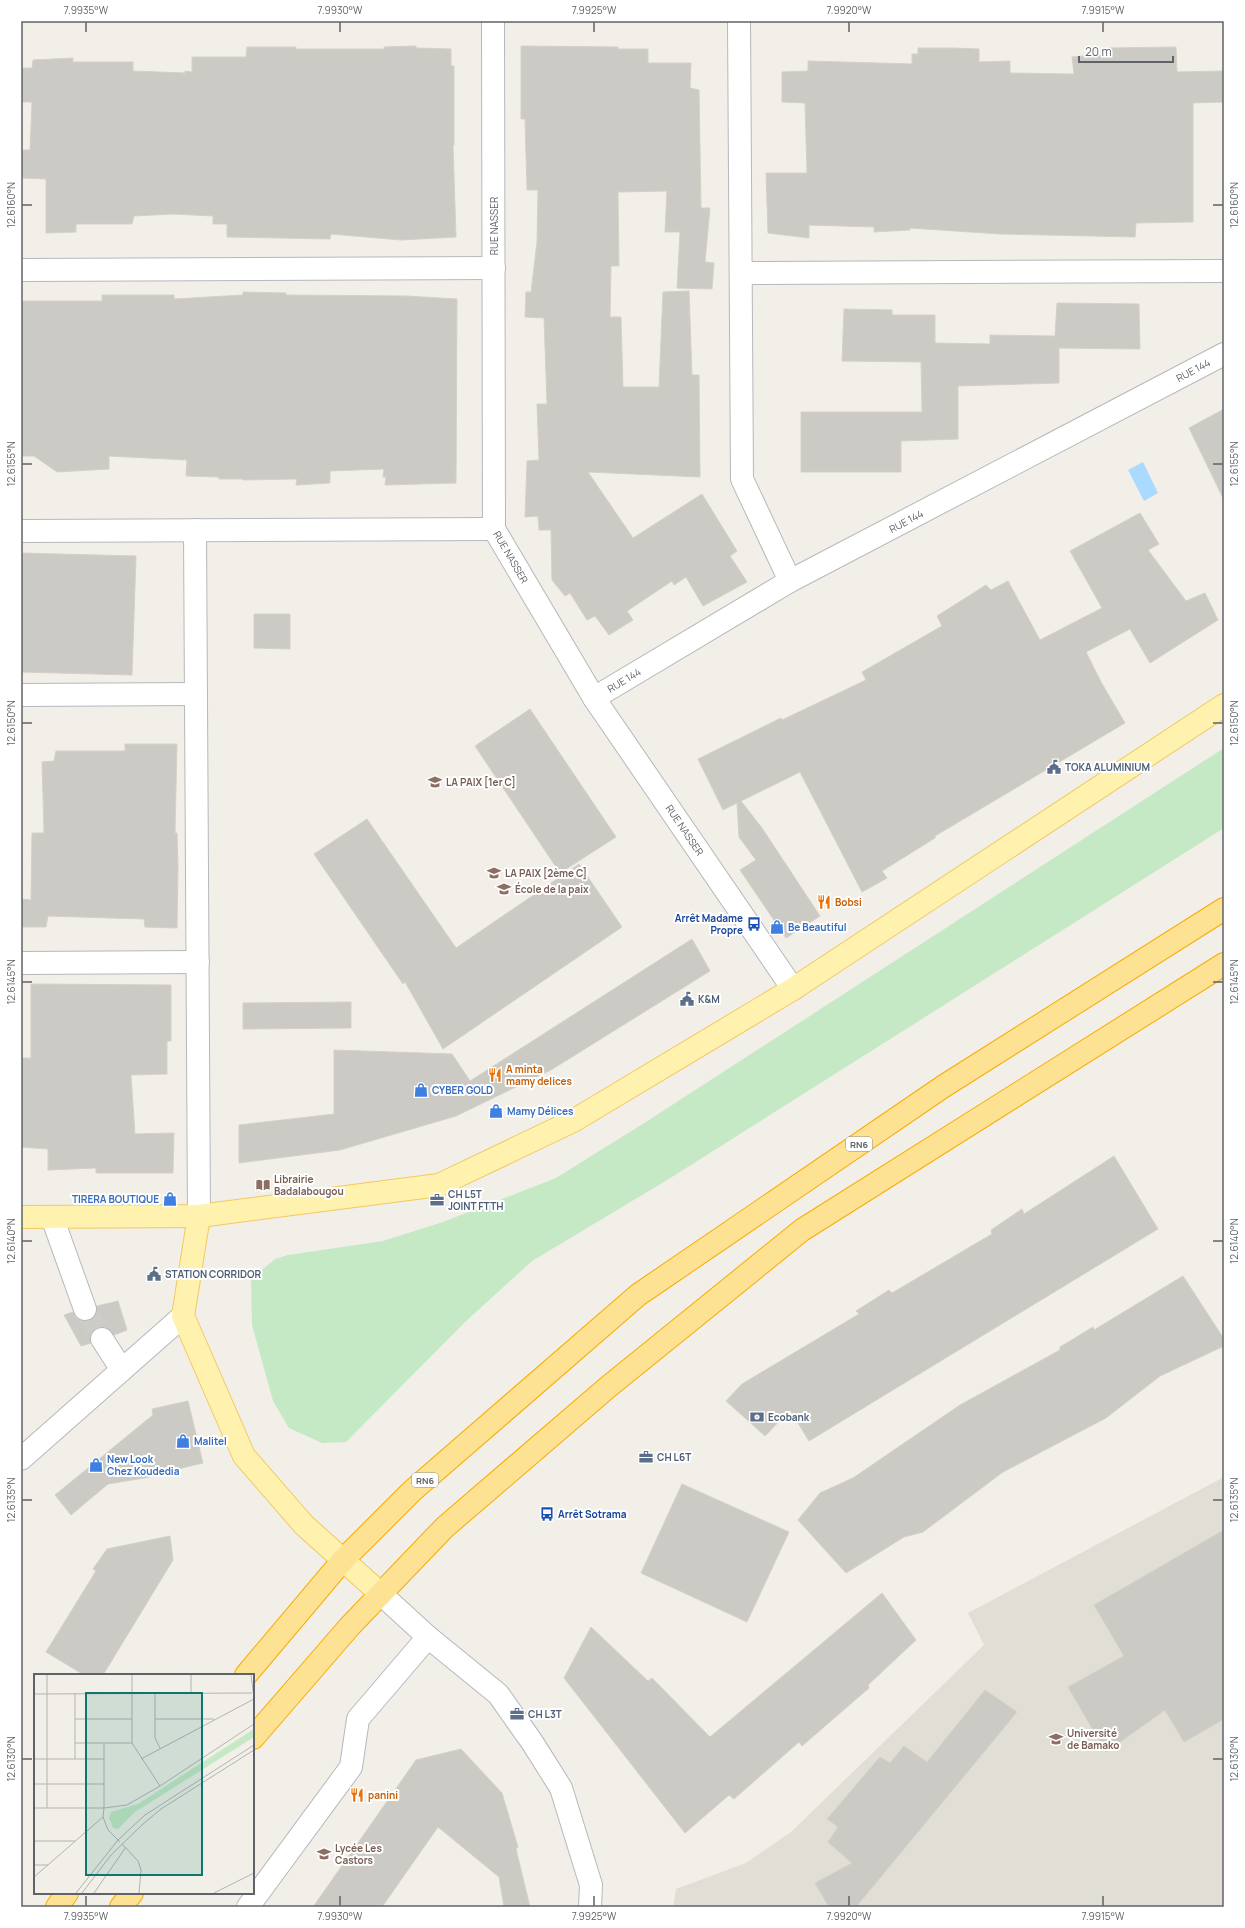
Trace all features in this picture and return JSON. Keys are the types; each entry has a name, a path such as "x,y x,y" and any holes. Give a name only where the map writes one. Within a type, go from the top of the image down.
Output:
{"highway":[{"name":"RN6","path":"247,1674 343,1560 412,1491 638,1295 944,1086 1224,908"},
{"path":"254,1737 350,1626 445,1527 608,1387 802,1230 1224,964"},
{"path":"57,1907 66,1894"},
{"path":"121,1907 131,1894"}],"main road":[{"path":"21,1217 199,1216 439,1185 573,1121 793,989 1224,705"},
{"path":"199,1216 183,1316 244,1456 304,1525 381,1594"}],"street":[{"name":"RUE NASSER","path":"493,21 494,529 594,698 793,989"},
{"path":"739,21 742,273 742,479 790,581"},
{"path":"21,270 494,268"},
{"path":"742,273 1224,271"},
{"name":"RUE 144","path":"594,698 790,581 1224,354"},
{"path":"21,531 494,529"},
{"path":"196,530 199,1216"},
{"path":"21,695 196,694"},
{"path":"21,963 198,962"},
{"path":"52,1217 85,1309"},
{"path":"21,1459 183,1316"},
{"path":"102,1339 122,1370"},
{"path":"381,1594 428,1637 498,1694 532,1742 561,1788 591,1885 590,1907"},
{"path":"248,1907 351,1768 358,1719 428,1637"}],"shaded area":[{"name":"Université de Bamako","path":"1224,1477 1224,1907 673,1907 676,1889 746,1863 791,1832 984,1645 968,1613"}],"green space":[{"path":"1224,748 1224,828 672,1177 532,1261 465,1322 346,1442 322,1443 289,1428 273,1401 252,1325 251,1279 275,1259 288,1255 383,1241 443,1222 556,1178 649,1120"}],"water":[{"path":"1143,462 1158,493 1144,501 1128,470"}],"building":[{"path":"416,46 416,48 451,49 451,66 454,66 453,145 456,237 401,240 331,234 330,239 227,237 227,224 213,224 213,216 173,214 134,216 132,224 76,224 76,232 46,233 46,179 21,178 21,150 30,150 32,102 21,102 21,68 32,68 33,60 73,58 73,62 133,62 133,71 185,73 185,71 192,72 192,57 246,57 247,47 296,47 296,49 384,49 384,47"},
{"path":"521,46 618,47 618,49 648,49 648,63 691,63 690,88 699,90 701,208 710,208 705,262 714,263 712,289 677,288 680,232 665,232 667,191 618,192 619,266 611,266 610,317 621,317 623,387 659,387 663,292 689,291 692,375 699,375 700,477 588,472 633,538 702,494 737,551 730,556 747,582 703,606 686,577 674,585 672,581 627,611 633,620 609,635 595,616 587,620 570,593 565,596 552,580 551,530 539,530 538,516 525,517 527,461 539,460 537,404 547,404 544,318 525,317 526,292 531,292 537,242 538,190 527,190 525,119 521,119"},
{"path":"1176,47 1177,72 1224,71 1224,102 1193,103 1193,222 1136,223 1135,237 1000,234 910,228 910,230 874,232 874,227 809,225 809,238 768,233 766,173 807,173 805,103 782,102 782,72 808,71 808,61 912,64 912,54 918,54 918,48 953,48 979,49 979,62 1010,61 1010,73 1074,74 1072,57 1097,55 1109,56 1109,48"},
{"path":"243,292 286,293 286,295 406,296 457,299 456,483 385,485 386,477 383,477 384,469 330,471 330,483 296,485 297,479 243,480 219,479 219,477 186,476 187,460 109,456 109,469 57,472 34,456 21,456 21,301 102,301 102,295 174,295 174,299 243,295"},
{"path":"1057,303 1139,304 1140,349 1059,348 1059,383 958,386 958,439 901,441 901,472 801,472 801,412 922,412 921,362 842,361 844,309 892,310 892,315 935,315 935,343 990,344 990,335 1055,336"},
{"path":"1224,409 1224,500 1189,428"},
{"path":"1140,513 1159,544 1148,550 1186,601 1205,593 1218,620 1150,663 1130,629 1086,652 1101,682 1125,723 935,836 935,838 882,871 887,878 862,892 800,772 741,801 762,828 820,916 786,938 740,870 756,860 739,837 737,803 723,810 698,759 781,718 782,720 866,680 862,672 942,626 937,616 986,585 991,590 1008,581 1040,640 1102,608 1070,551"},
{"path":"21,553 136,556 132,675 21,672"},
{"path":"254,614 290,614 290,649 254,648"},
{"path":"530,709 616,837 560,873 475,746"},
{"path":"125,744 177,744 175,833 177,833 178,866 177,928 145,927 144,919 48,916 46,927 21,927 21,899 31,900 32,833 44,833 42,762 54,761 56,751 125,751"},
{"path":"367,819 456,948 579,864 622,927 443,1049 405,982 403,984 314,854"},
{"path":"692,939 710,971 551,1070 456,1116 340,1150 239,1163 239,1125 334,1114 334,1050 452,1054 470,1081"},
{"path":"31,984 171,985 171,1041 167,1041 167,1074 131,1075 135,1134 174,1133 173,1173 96,1173 96,1168 48,1170 48,1149 21,1147 21,1058 31,1058"},
{"path":"351,1002 351,1028 243,1029 243,1003"},
{"path":"1114,1156 1158,1229 809,1441 790,1410 765,1436 726,1401 742,1384 859,1314 856,1311 889,1290 892,1293 992,1234 991,1230 1022,1209 1024,1214"},
{"path":"1183,1276 1224,1339 1224,1346 1160,1376 1106,1418 1003,1472 923,1532 904,1537 846,1573 798,1520 820,1493 853,1478 960,1405 1060,1350 1060,1347 1093,1327 1094,1330"},
{"path":"118,1301 127,1330 114,1335 107,1328 96,1328 91,1334 91,1343 81,1346 64,1315 73,1312 77,1319 89,1321 95,1317 97,1306"},
{"path":"188,1401 203,1463 161,1473 162,1475 108,1484 71,1515 55,1495 153,1415 152,1409"},
{"path":"682,1484 789,1532 747,1622 641,1573"},
{"path":"1224,1530 1224,1719 1184,1742 1165,1710 1106,1752 1068,1687 1124,1656 1094,1605"},
{"path":"170,1536 173,1560 104,1674 82,1674 46,1652 96,1571 93,1569 107,1549"},
{"path":"882,1593 916,1640 868,1685 869,1688 802,1746 799,1742 734,1799 729,1795 685,1833 564,1678 591,1627 648,1681 652,1678 710,1737"},
{"path":"985,1690 1017,1712 856,1907 829,1907 815,1883 852,1863 828,1842 838,1827 827,1819 880,1757 890,1763 904,1746 927,1762"},
{"path":"461,1749 502,1793 518,1847 516,1849 530,1907 504,1907 499,1877 438,1827 382,1907 313,1907 416,1760"}],"tunnel":[{"path":"85,1309 102,1339"}],"place":[{"name":"TOKA ALUMINIUM","path":"1054,767"},
{"name":"LA PAIX [1er C]","path":"435,782"},
{"name":"LA PAIX [2ème C]","path":"494,873"},
{"name":"École de la paix","path":"504,889"},
{"name":"Bobsi","path":"824,902"},
{"name":"Arrêt Madame Propre","path":"754,924"},
{"name":"Be Beautiful","path":"777,927"},
{"name":"K&M","path":"687,999"},
{"name":"A minta mamy delices","path":"495,1075"},
{"name":"CYBER GOLD","path":"421,1090"},
{"name":"Mamy Délices","path":"496,1111"},
{"name":"Librairie Badalabougou","path":"263,1185"},
{"name":"TIRERA BOUTIQUE","path":"170,1199"},
{"name":"CH L5T JOINT FTTH","path":"437,1200"},
{"name":"STATION CORRIDOR","path":"154,1274"},
{"name":"Ecobank","path":"757,1417"},
{"name":"Malitel","path":"183,1441"},
{"name":"CH L6T","path":"646,1457"},
{"name":"New Look Chez Koudedia","path":"96,1465"},
{"name":"Arrêt Sotrama","path":"547,1514"},
{"name":"CH L3T","path":"517,1714"},
{"name":"Université de Bamako","path":"1056,1739"},
{"name":"panini","path":"357,1795"},
{"name":"Lycée Les Castors","path":"324,1854"}]}
